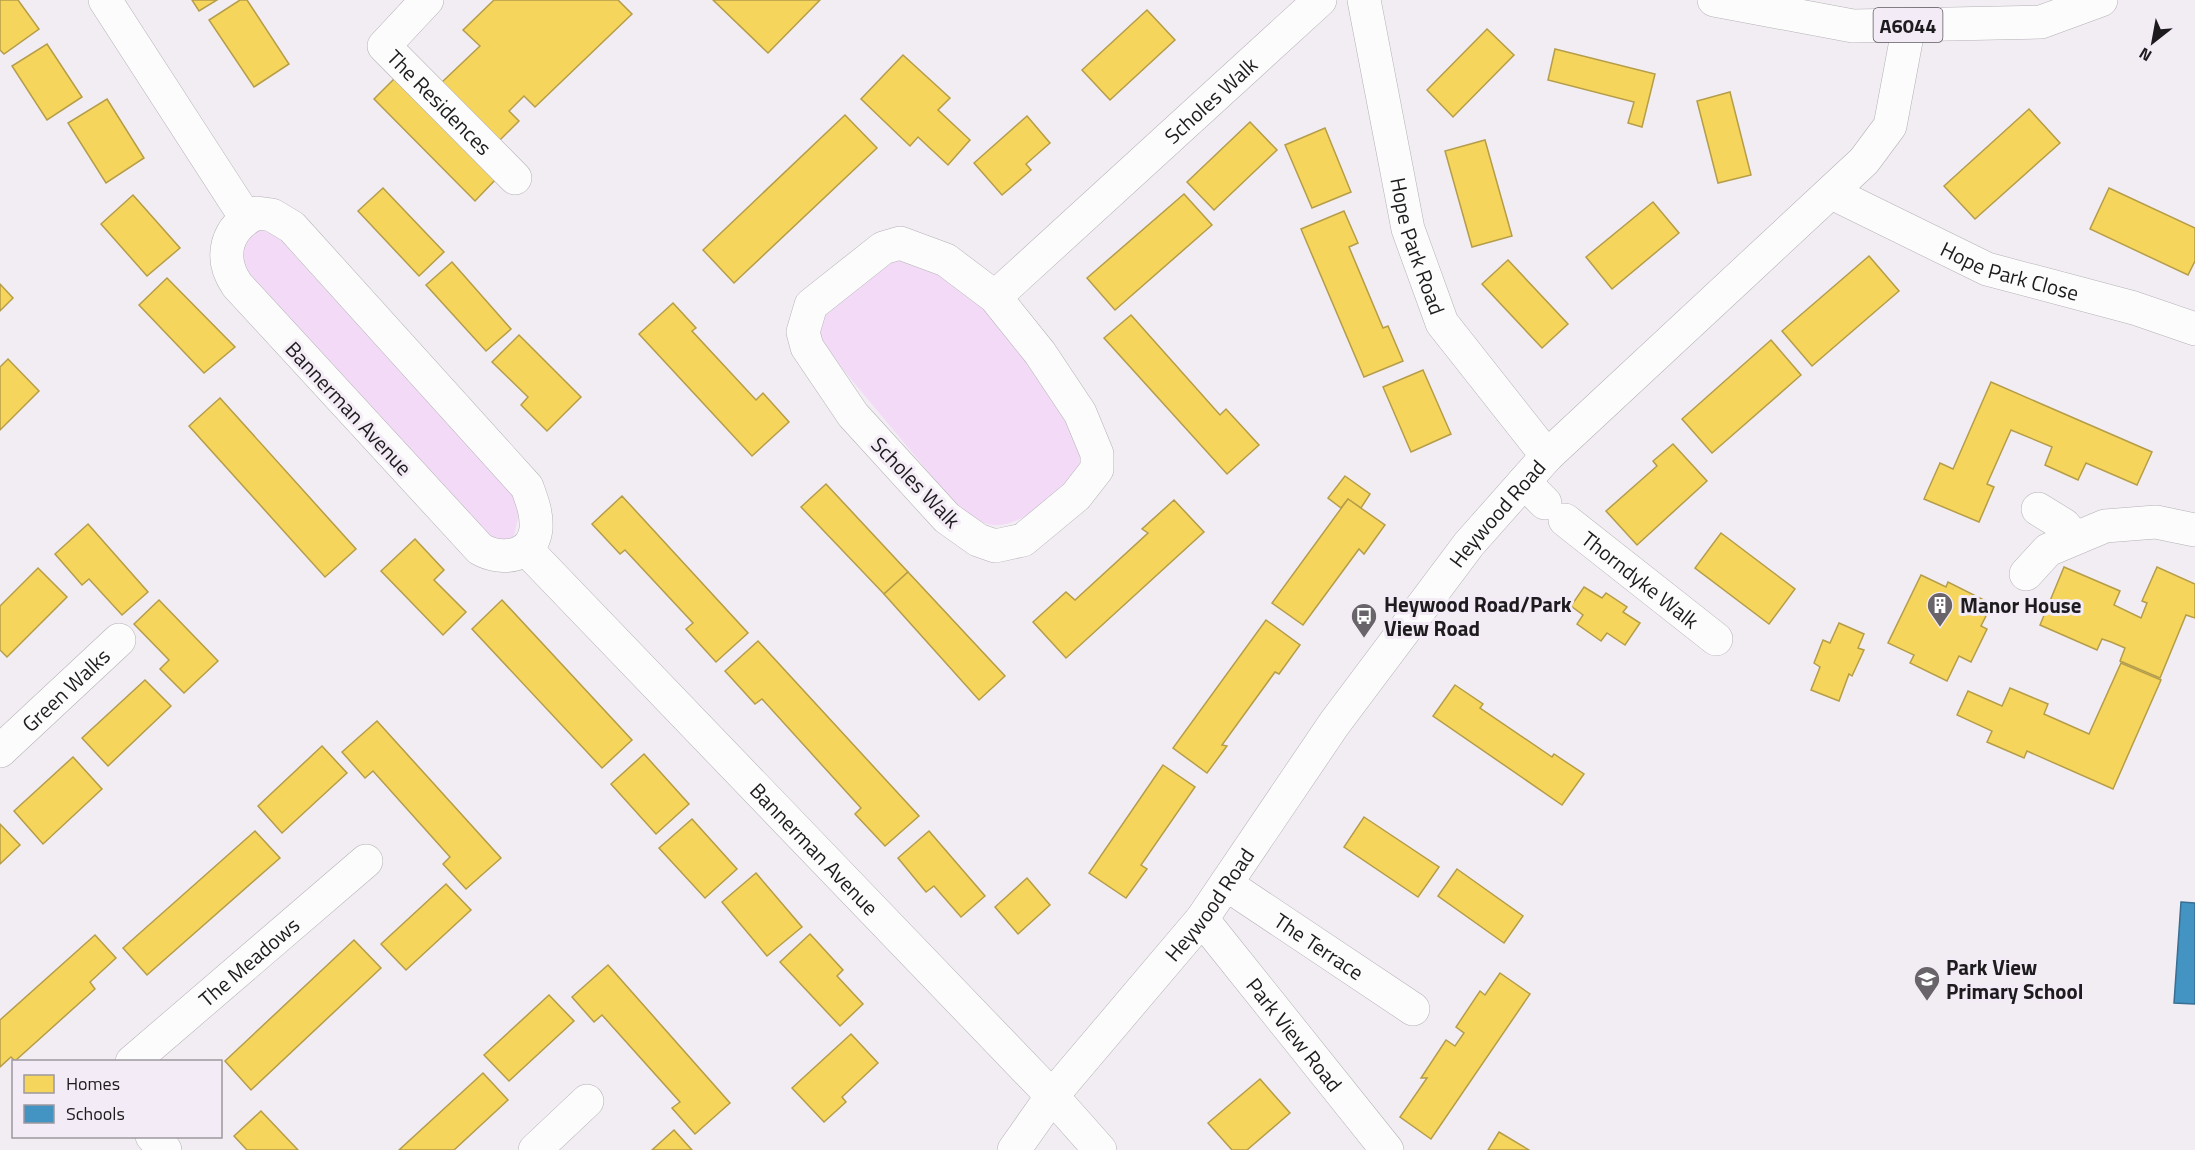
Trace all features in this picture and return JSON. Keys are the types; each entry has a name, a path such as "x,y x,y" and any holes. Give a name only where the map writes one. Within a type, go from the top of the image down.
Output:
{"street":[{"path":"105,0 246,218 257,213 272,215 292,227 527,487 534,502 536,532 526,549"},
{"name":"The Residences","path":"427,0 384,46 515,178"},
{"name":"Scholes Walk","path":"995,297 1320,0"},
{"name":"Hope Park Road","path":"1364,0 1408,229 1442,323 1547,456"},
{"name":"A6044","path":"1714,0 1853,26 2041,22 2101,0"},
{"name":"Heywood Road","path":"1014,1150 1052,1096 1202,919 1334,724 1469,544 1545,502 1547,456 1864,161 1890,126 1909,25"},
{"name":"Hope Park Close","path":"1832,193 1988,269 2134,308 2195,329"},
{"name":"Bannerman Avenue","path":"246,218 227,245 226,264 243,293 480,549 490,555 503,557 517,555 526,549 1052,1096 1100,1150"},
{"name":"Scholes Walk","path":"900,243 946,260 995,297 1040,353 1080,413 1098,454 1097,469 1076,496 1023,540 995,546 978,540 962,530 925,496 853,415 807,347 803,332 811,305 883,248 900,243"},
{"name":"Thorndyke Walk","path":"1545,502 1716,639"},
{"path":"2038,508 2064,525 2075,538"},
{"path":"2026,574 2048,550 2105,526 2156,522 2195,530"},
{"name":"Green Walks","path":"4,738 119,640"},
{"name":"The Meadows","path":"134,1060 366,861"},
{"name":"The Terrace","path":"1226,884 1413,1009"},
{"name":"Park View Road","path":"1202,919 1387,1150"},
{"path":"535,1150 587,1101"},
{"path":"153,1138 165,1150"}],"shaded area":[{"path":"261,230 276,235 512,495 520,509 514,537 501,544 485,535 245,272 241,248 246,234"},
{"path":"893,255 921,256 1001,321 1052,389 1084,463 1043,503 1018,520 993,525 981,522 949,497 820,342 817,323 824,312"}],"building: Homes":[{"path":"0,0 18,0 39,29 4,54 0,50"},
{"path":"192,0 217,0 199,11"},
{"path":"240,0 247,0 289,64 254,87 209,20"},
{"path":"494,0 618,0 632,14 535,107 524,96 509,111 519,121 498,142 441,83 480,46 463,30"},
{"path":"713,0 820,0 768,53"},
{"path":"1147,10 1175,40 1110,100 1082,70"},
{"path":"1487,29 1514,55 1453,117 1427,90"},
{"path":"47,44 82,97 47,120 12,66"},
{"path":"1555,49 1655,74 1642,127 1628,123 1634,102 1548,80"},
{"path":"903,55 950,98 938,110 970,140 948,165 918,137 910,146 861,99"},
{"path":"397,76 498,177 475,201 374,99"},
{"path":"1730,92 1751,175 1718,183 1697,101"},
{"path":"107,99 144,158 106,183 68,123"},
{"path":"2029,109 2060,143 1975,219 1944,186"},
{"path":"845,115 877,148 734,283 703,250"},
{"path":"1027,116 1050,143 1026,164 1031,170 1002,195 974,163"},
{"path":"1250,122 1277,150 1214,210 1187,182"},
{"path":"1325,128 1351,192 1312,208 1285,145"},
{"path":"1485,140 1512,236 1472,247 1445,151"},
{"path":"383,188 444,252 419,276 358,211"},
{"path":"2109,188 2195,228 2195,261 2188,275 2090,229"},
{"path":"1184,194 1212,225 1115,310 1087,278"},
{"path":"133,195 180,248 147,276 101,224"},
{"path":"1653,202 1679,233 1612,289 1586,257"},
{"path":"1344,211 1358,243 1349,247 1383,328 1388,326 1403,361 1364,377 1301,229"},
{"path":"1869,256 1899,291 1812,366 1782,331"},
{"path":"1508,260 1568,324 1542,348 1482,284"},
{"path":"452,262 511,329 486,351 426,285"},
{"path":"167,278 235,347 204,373 139,305"},
{"path":"0,284 13,298 0,311"},
{"path":"673,303 696,328 692,331 756,400 763,393 789,422 752,456 639,334"},
{"path":"1131,315 1220,415 1226,409 1259,445 1227,474 1104,338"},
{"path":"519,335 581,397 547,431 521,405 528,397 492,362"},
{"path":"1771,340 1801,375 1712,453 1682,419"},
{"path":"8,359 39,391 0,430 0,367"},
{"path":"1423,370 1451,434 1411,452 1383,387"},
{"path":"1991,382 2152,452 2137,485 2086,463 2078,480 2045,465 2052,447 2011,430 1987,484 1994,487 1979,522 1924,499 1940,463 1953,469"},
{"path":"220,398 356,549 325,577 189,426"},
{"path":"1673,444 1707,481 1637,545 1606,511 1657,466 1653,461"},
{"path":"1345,476 1370,494 1361,508 1348,499 1341,508 1328,498"},
{"path":"826,484 908,572 884,594 801,507"},
{"path":"622,496 748,633 716,662 686,629 693,623 625,550 620,554 592,524"},
{"path":"1348,499 1385,525 1364,554 1359,549 1303,625 1272,603"},
{"path":"1174,500 1204,532 1066,658 1033,622 1066,592 1075,600 1148,533 1142,529"},
{"path":"88,524 148,592 122,615 89,579 82,585 55,554"},
{"path":"1721,533 1795,589 1769,624 1695,568"},
{"path":"415,539 444,570 434,580 466,612 443,635 381,571"},
{"path":"2064,567 2120,591 2114,605 2141,618 2147,603 2142,601 2157,567 2195,584 2195,618 2186,615 2160,678 2120,661 2125,648 2102,639 2097,650 2040,625"},
{"path":"38,568 67,597 7,657 0,650 0,606"},
{"path":"908,572 1005,676 979,700 884,594"},
{"name":"Manor House","path":"1921,575 1946,587 1948,582 1992,604 1981,626 1987,629 1971,662 1959,656 1947,681 1910,663 1914,655 1888,643"},
{"path":"1584,587 1602,598 1606,593 1627,607 1623,612 1640,623 1625,645 1607,633 1601,641 1577,624 1583,615 1571,606"},
{"path":"159,600 218,661 184,693 160,669 169,660 134,624"},
{"path":"502,600 632,740 602,768 472,629"},
{"path":"1266,620 1300,645 1279,674 1275,672 1222,745 1227,746 1207,773 1173,748"},
{"path":"1839,623 1864,634 1858,648 1864,650 1852,676 1849,674 1839,701 1811,690 1820,667 1814,663 1823,640 1830,643"},
{"path":"758,641 919,816 885,846 855,814 861,808 762,699 755,704 725,671"},
{"path":"2121,663 2161,680 2113,789 2027,751 2024,758 1987,742 1992,731 1957,715 1968,691 2002,706 2010,688 2048,704 2044,714 2089,734"},
{"path":"145,680 171,706 108,766 82,738"},
{"path":"1455,685 1483,704 1480,708 1552,757 1554,754 1584,774 1562,805 1433,716"},
{"path":"377,721 501,858 466,889 443,864 450,857 373,771 365,778 342,752"},
{"path":"322,746 347,773 282,833 258,806"},
{"path":"644,754 689,804 656,834 611,784"},
{"path":"73,757 102,789 43,844 14,811"},
{"path":"1163,765 1195,787 1141,865 1147,869 1126,898 1089,873"},
{"path":"1364,817 1439,867 1418,897 1344,847"},
{"path":"692,819 737,869 705,898 659,848"},
{"path":"0,824 20,845 0,864"},
{"path":"255,831 280,858 147,975 123,948"},
{"path":"929,831 985,896 961,917 934,886 926,892 898,858"},
{"path":"1457,869 1523,916 1504,943 1438,896"},
{"path":"756,873 802,927 767,956 722,902"},
{"path":"1027,878 1050,905 1018,934 995,907"},
{"path":"446,884 471,910 406,970 381,944"},
{"path":"810,934 843,970 837,976 863,1004 840,1026 780,962"},
{"path":"95,935 116,958 90,982 95,989 16,1060 11,1057 0,1067 0,1020"},
{"path":"354,940 381,968 251,1090 225,1061"},
{"path":"608,965 730,1103 695,1134 672,1108 680,1102 602,1015 594,1022 572,997"},
{"path":"1500,973 1530,994 1431,1139 1400,1117 1427,1078 1421,1078 1446,1040 1455,1046 1464,1033 1456,1027 1480,991 1485,995"},
{"path":"549,995 574,1021 509,1081 484,1055"},
{"path":"851,1034 878,1063 842,1097 846,1102 824,1122 792,1088"},
{"path":"483,1073 508,1100 454,1150 399,1150"},
{"path":"1260,1079 1290,1113 1247,1150 1232,1150 1208,1123"},
{"path":"261,1111 298,1150 247,1150 234,1136"},
{"path":"674,1130 692,1150 652,1150"},
{"path":"1499,1132 1529,1150 1488,1150"}],"building: Schools":[{"path":"2181,902 2195,903 2195,1004 2174,1003"}],"place":[{"name":"Manor House","path":"1940,628"},
{"name":"Heywood Road/Park View Road","path":"1364,639"},
{"name":"Park View Primary School","path":"1927,1002"}]}
